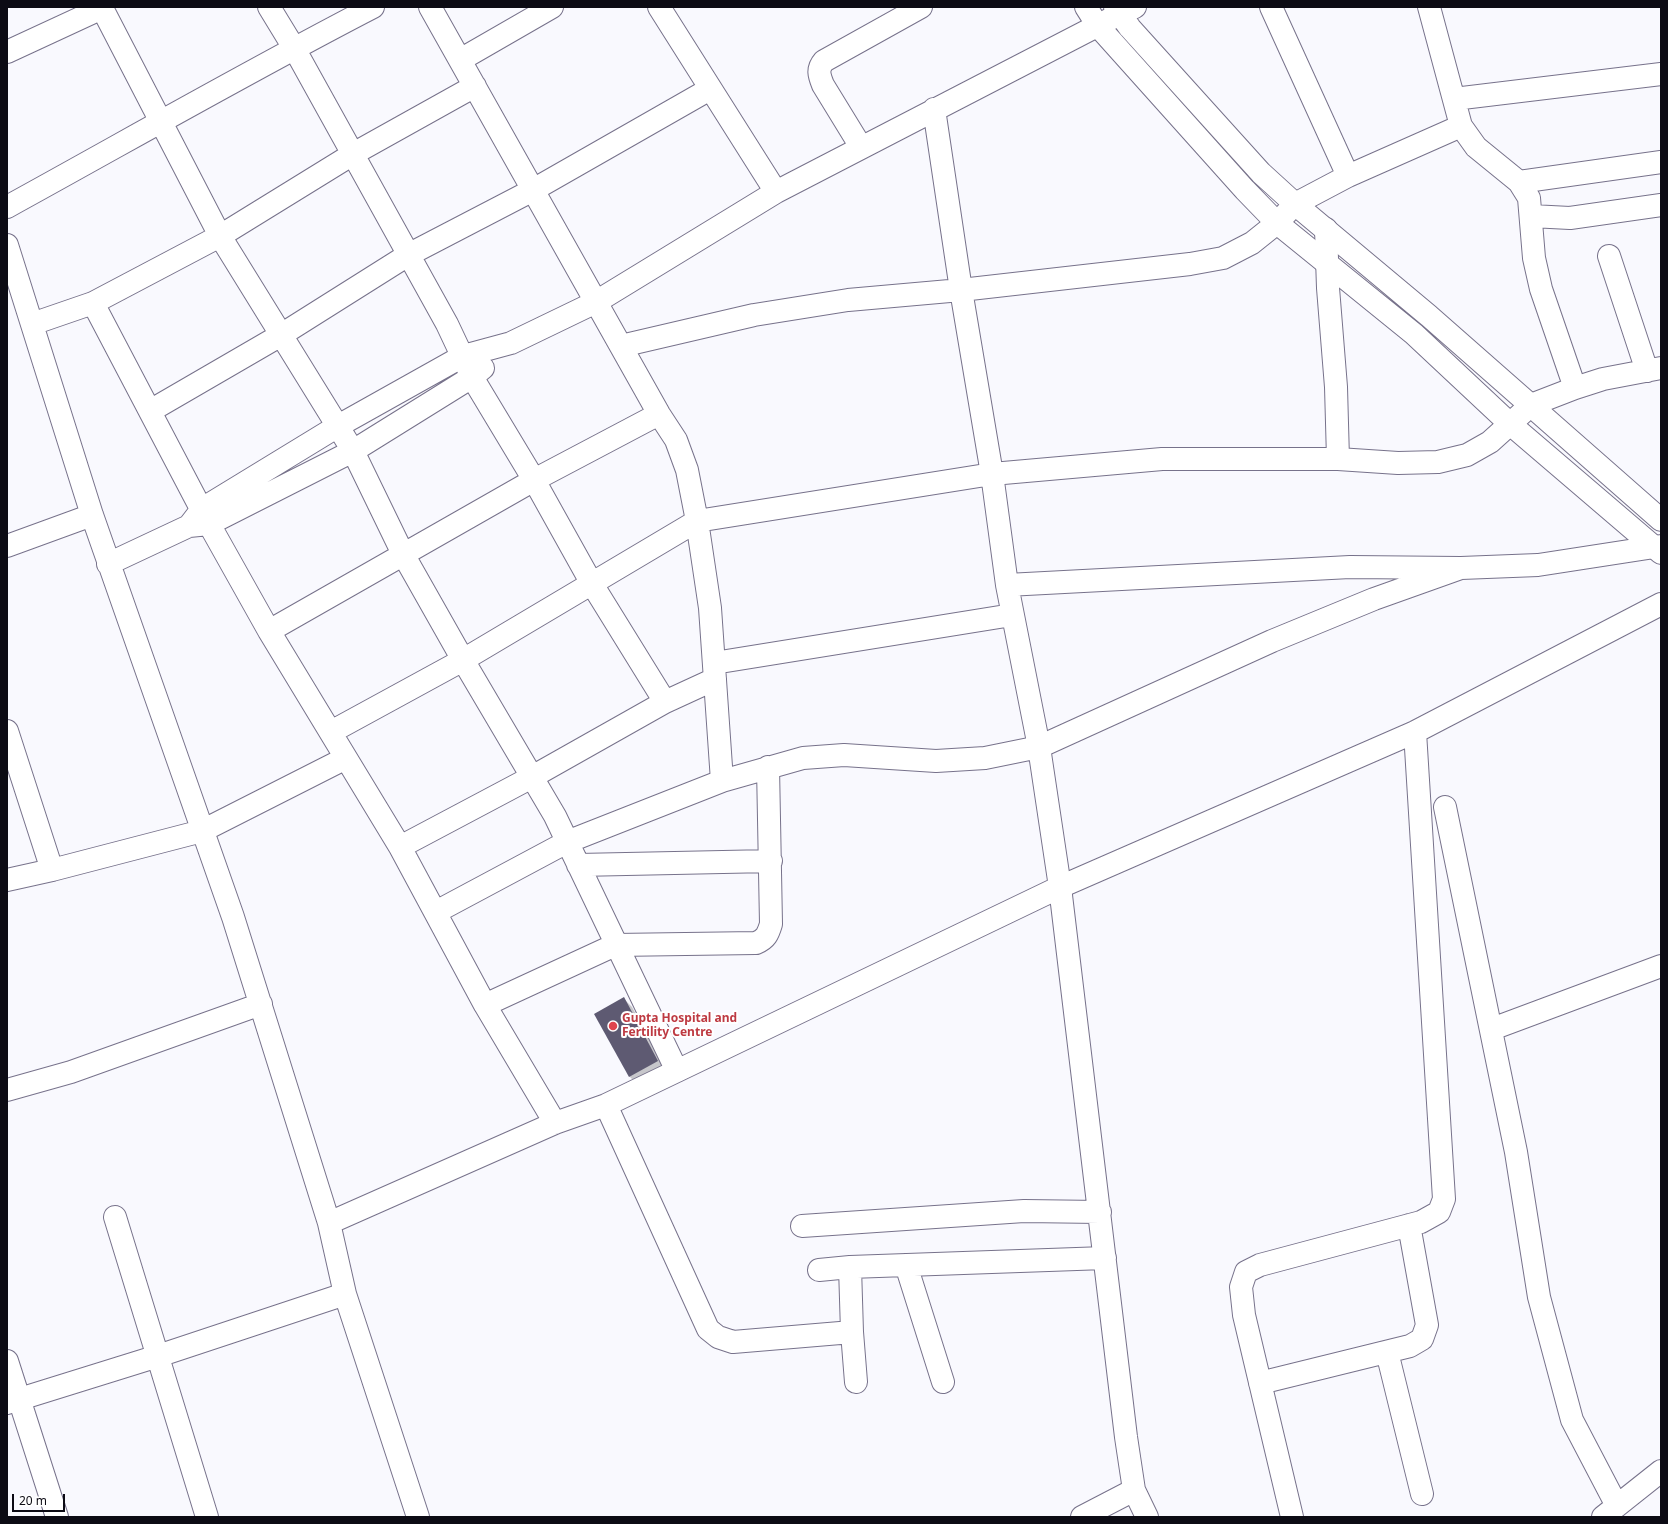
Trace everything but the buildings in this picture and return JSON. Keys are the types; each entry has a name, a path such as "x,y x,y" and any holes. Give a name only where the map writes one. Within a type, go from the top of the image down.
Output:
{"street":[{"path":"7,52 102,7 220,236 353,451 404,554 463,660 555,816 615,945 677,1071"},
{"path":"269,7 294,48 353,154 463,356 472,377 534,480 592,584 665,702"},
{"path":"7,207 294,48 373,7"},
{"path":"430,7 659,414 676,440 687,470 697,521 710,608 722,781"},
{"path":"460,60 552,7"},
{"path":"659,7 776,192"},
{"path":"862,147 823,85 819,76 819,67 824,61 921,7"},
{"path":"1086,7 1098,26 1245,190 1277,222 1414,334 1510,423 1659,548"},
{"path":"1271,7 1348,176"},
{"path":"1429,7 1461,126 1476,146 1519,182 1529,198 1534,258 1541,289 1575,388"},
{"path":"200,520 338,426 463,356 511,343 596,302 776,192 934,109 1098,26 1124,9 1130,28 1261,173 1295,204 1429,316 1661,520"},
{"path":"1454,98 1661,74"},
{"path":"32,324 93,303 220,236 353,154 475,86"},
{"path":"150,410 281,335 408,255 533,190 710,89"},
{"path":"934,109 961,290 992,474 1007,585 1039,747 1060,887 1126,1438 1134,1490 1147,1517"},
{"path":"621,346 754,315 848,300 961,290 1190,264 1223,258 1252,243 1277,222 1295,204 1348,176 1461,126"},
{"path":"1519,182 1661,162"},
{"path":"1531,216 1570,218 1661,205"},
{"path":"1326,229 1336,387 1338,459"},
{"path":"7,245 108,564 233,917 329,1223 345,1294 418,1517"},
{"path":"331,732 463,660 697,521 992,474 1162,460 1338,459 1398,463 1438,462 1467,455 1490,442 1531,405 1575,388 1604,379 1654,369 1609,256"},
{"path":"93,303 150,410 200,520 400,847 485,1006 555,1123"},
{"path":"108,564 200,520 353,451 472,377 511,343"},
{"path":"269,631 534,480 659,414"},
{"path":"7,546 92,515"},
{"path":"1007,585 1350,567 1461,568 1538,565 1659,548"},
{"path":"436,912 567,842 722,781 768,767 803,758 844,755 936,761 985,758 1039,747 1272,641 1374,599 1461,568"},
{"path":"329,1223 555,1123 606,1105 1060,887 1266,795 1415,732 1661,604"},
{"path":"400,847 532,777 665,702 714,671 1012,615"},
{"path":"7,731 52,870"},
{"path":"1292,1517 1244,1315 1241,1287 1246,1272 1260,1264 1422,1222 1439,1212 1444,1198 1415,732"},
{"path":"7,880 52,870 202,831 346,758"},
{"path":"485,1006 615,945 756,943 765,939 771,924 771,861 768,767"},
{"path":"1445,807 1492,1029 1516,1152 1539,1297 1572,1420 1610,1511 1661,1472"},
{"path":"578,865 771,861"},
{"path":"1492,1029 1661,966"},
{"path":"7,1090 71,1072 260,1004"},
{"path":"606,1105 708,1329 718,1337 733,1342 852,1332"},
{"path":"802,1226 1024,1211 1100,1212"},
{"path":"115,1217 207,1517"},
{"path":"1260,1383 1410,1346 1422,1338 1427,1326 1409,1225"},
{"path":"820,1270 850,1267 1105,1258"},
{"path":"906,1265 943,1382"},
{"path":"850,1267 852,1332 856,1382"},
{"path":"13,1402 345,1294"},
{"path":"1387,1352 1422,1494"},
{"path":"7,1361 13,1402 57,1517"},
{"path":"1082,1517 1134,1490"}],"place":[{"name":"Gupta Hospital and Fertility Centre","path":"613,1026"}]}
